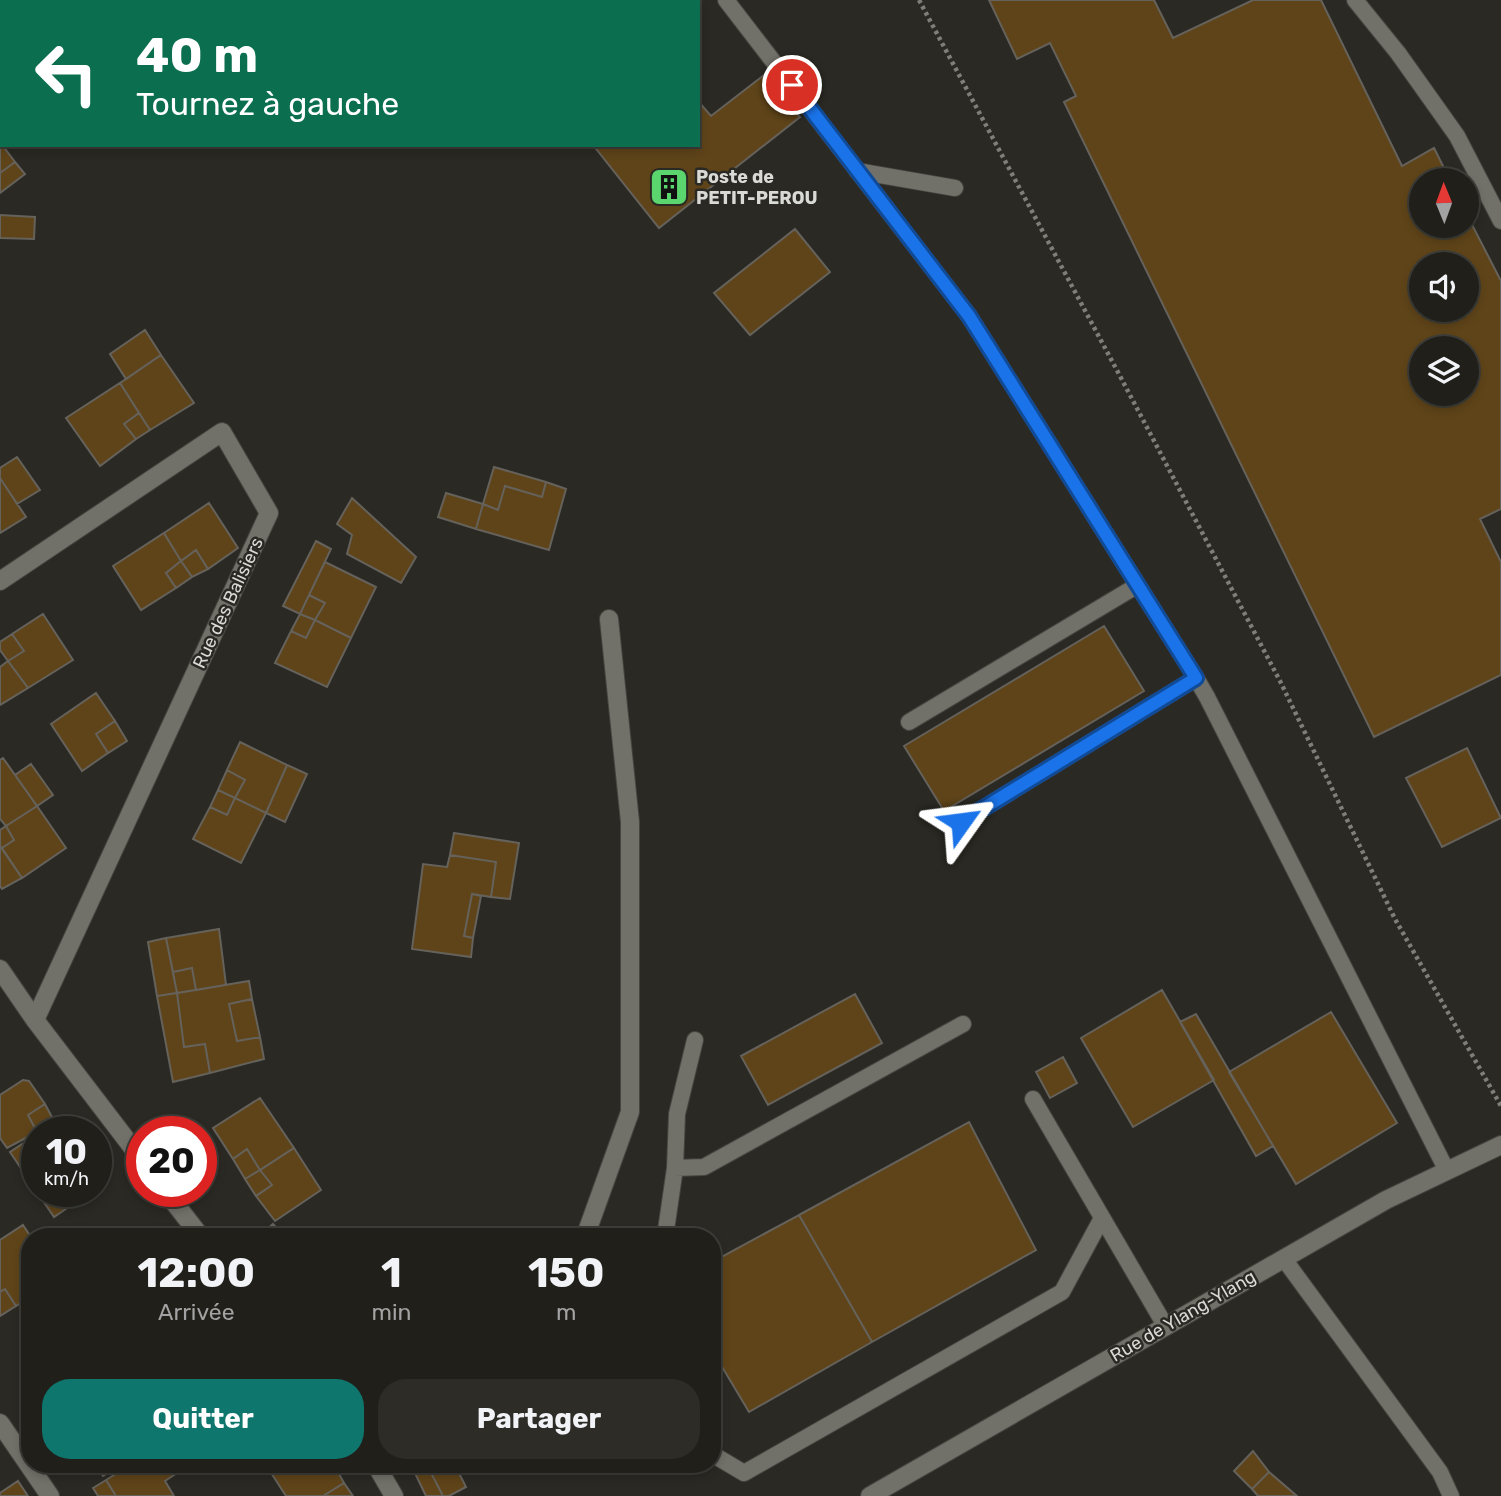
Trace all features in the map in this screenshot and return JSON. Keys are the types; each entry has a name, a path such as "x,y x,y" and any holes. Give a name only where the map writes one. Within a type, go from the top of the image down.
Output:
{"street":[{"name":"Rue des Balisiers","path":"0,581 222,432 269,513 34,1020"},
{"path":"588,1228 630,1112 630,822 609,619"},
{"path":"0,969 34,1020 126,1139"},
{"name":"Rue de Ylang-Ylang","path":"870,1496 1387,1200 1501,1144"},
{"path":"178,1207 194,1228"},
{"path":"0,1423 21,1454"},
{"path":"34,1473 50,1496"},
{"path":"381,1473 394,1496"}],"lane":[{"path":"726,0 969,316 1196,678 1447,1171"},
{"path":"1355,0 1398,53 1457,136 1501,221"},
{"path":"858,171 955,188"},
{"path":"909,722 1138,586"},
{"path":"961,822 1196,678"},
{"path":"675,1168 704,1167 963,1024"},
{"path":"666,1228 675,1168 677,1114 695,1040"},
{"path":"1033,1099 1166,1326"},
{"path":"721,1459 744,1473 1062,1292 1102,1218"},
{"path":"1284,1259 1440,1472 1451,1496"}],"path":[{"path":"919,0 1274,670 1395,919 1501,1106"}],"building":[{"path":"989,0 1154,0 1173,38 1253,0 1321,0 1402,166 1434,148 1444,168 1409,168 1409,238 1479,238 1501,281 1501,509 1480,519 1501,562 1501,675 1374,737 1064,102 1076,96 1050,43 1017,59"},
{"name":"Poste de PETIT-PEROU","path":"764,75 800,117 659,228 595,147 700,147 700,103 711,116"},
{"path":"0,147 4,147 15,162 0,173"},
{"path":"15,162 25,174 0,193 0,173"},
{"path":"0,215 35,217 34,239 0,238"},
{"path":"795,229 830,272 750,335 714,293"},
{"path":"145,330 161,355 126,379 110,354"},
{"path":"161,355 194,403 150,430 120,383"},
{"path":"120,383 139,413 124,424 136,439 100,466 66,418"},
{"path":"139,413 150,430 136,439 124,424"},
{"path":"17,457 40,490 17,504 0,478 0,468"},
{"path":"494,467 546,482 542,497 505,486 498,510 483,504"},
{"path":"0,478 26,517 0,533"},
{"path":"546,482 566,489 549,550 476,529 483,504 498,510 505,486 542,497"},
{"path":"446,493 483,504 476,529 438,517"},
{"path":"352,498 416,557 401,583 347,554 352,535 337,524"},
{"path":"209,503 238,548 208,569 196,550 181,561 164,533"},
{"path":"164,533 181,561 166,573 176,588 141,610 113,566"},
{"path":"316,541 331,549 300,614 283,606"},
{"path":"196,550 208,569 192,577 181,561"},
{"path":"181,561 192,577 176,588 166,573"},
{"path":"325,562 376,587 351,638 315,620 325,603 309,595"},
{"path":"309,595 325,603 315,620 300,614"},
{"path":"43,614 73,660 28,688 8,661 24,651 12,634"},
{"path":"300,614 315,620 306,638 291,631"},
{"path":"315,620 351,638 327,687 275,663 291,631 306,638"},
{"path":"1104,626 1144,691 944,811 904,746"},
{"path":"12,634 24,651 8,661 0,650 0,642"},
{"path":"8,661 28,688 0,705 0,667"},
{"path":"96,693 115,721 96,734 108,753 82,771 51,724"},
{"path":"115,721 127,741 108,753 96,734"},
{"path":"240,742 287,765 266,813 235,798 245,780 227,770"},
{"path":"1467,748 1501,818 1442,847 1406,778"},
{"path":"3,758 37,806 6,826 0,819 0,760"},
{"path":"31,764 53,795 37,806 15,775"},
{"path":"287,765 307,774 285,822 266,813"},
{"path":"227,770 245,780 235,798 218,790"},
{"path":"218,790 235,798 227,815 210,807"},
{"path":"235,798 266,813 241,863 193,839 210,807 227,815"},
{"path":"37,806 66,848 22,878 2,848 14,840 6,826"},
{"path":"6,826 14,840 2,848 0,830"},
{"path":"454,833 519,843 510,899 491,897 496,862 450,855"},
{"path":"0,846 22,878 2,889 0,886"},
{"path":"450,855 496,862 491,897 472,894 464,936 473,938 471,957 412,949 423,864 447,867"},
{"path":"472,894 481,896 473,938 464,936"},
{"path":"219,929 226,985 196,990 192,968 173,972 166,938"},
{"path":"166,938 177,993 157,996 148,942"},
{"path":"192,968 196,990 177,993 173,972"},
{"path":"249,981 252,999 229,1004 237,1041 260,1037 264,1059 210,1073 205,1044 184,1047 177,993"},
{"path":"1162,990 1214,1080 1133,1127 1081,1038"},
{"path":"177,993 184,1047 205,1044 210,1073 173,1082 157,996"},
{"path":"855,994 882,1043 768,1105 741,1056"},
{"path":"252,999 260,1037 237,1041 229,1004"},
{"path":"1331,1012 1397,1123 1296,1184 1229,1072"},
{"path":"1196,1014 1273,1146 1256,1156 1180,1022"},
{"path":"1063,1057 1077,1083 1050,1098 1036,1072"},
{"path":"23,1080 29,1081 45,1104 29,1116 21,1116 21,1141 7,1148 0,1138 0,1095"},
{"path":"260,1098 294,1148 260,1170 247,1149 233,1159 217,1134 217,1125"},
{"path":"45,1104 51,1116 29,1116"},
{"path":"969,1122 1036,1250 872,1342 799,1215"},
{"path":"21,1145 21,1168 10,1152"},
{"path":"294,1148 321,1190 275,1221 256,1196 272,1185 260,1170"},
{"path":"247,1149 260,1170 245,1179 233,1159"},
{"path":"260,1170 272,1185 256,1196 245,1179"},
{"path":"47,1207 69,1207 54,1217"},
{"path":"799,1215 872,1342 749,1412 721,1365 721,1257"},
{"path":"23,1225 25,1228 21,1228 21,1303 16,1306 5,1289 0,1292 0,1240"},
{"path":"5,1289 16,1306 0,1316 0,1292"},
{"path":"1253,1451 1269,1472 1252,1489 1234,1471"},
{"path":"1269,1472 1297,1496 1258,1496 1252,1489"},
{"path":"117,1473 177,1473 165,1481 174,1496 116,1496 106,1480"},
{"path":"271,1473 338,1473 344,1483 323,1496 286,1496"},
{"path":"415,1473 431,1473 443,1496 426,1496"},
{"path":"431,1473 459,1473 466,1487 449,1496 443,1496"},
{"path":"106,1480 116,1496 98,1496 93,1488"},
{"path":"18,1481 28,1496 0,1496 0,1493"},
{"path":"344,1483 353,1496 323,1496"}],"place":[{"name":"Poste de PETIT-PEROU","path":"669,187"}],"route":[{"path":"792,85 969,316 1196,678 961,822"}]}
